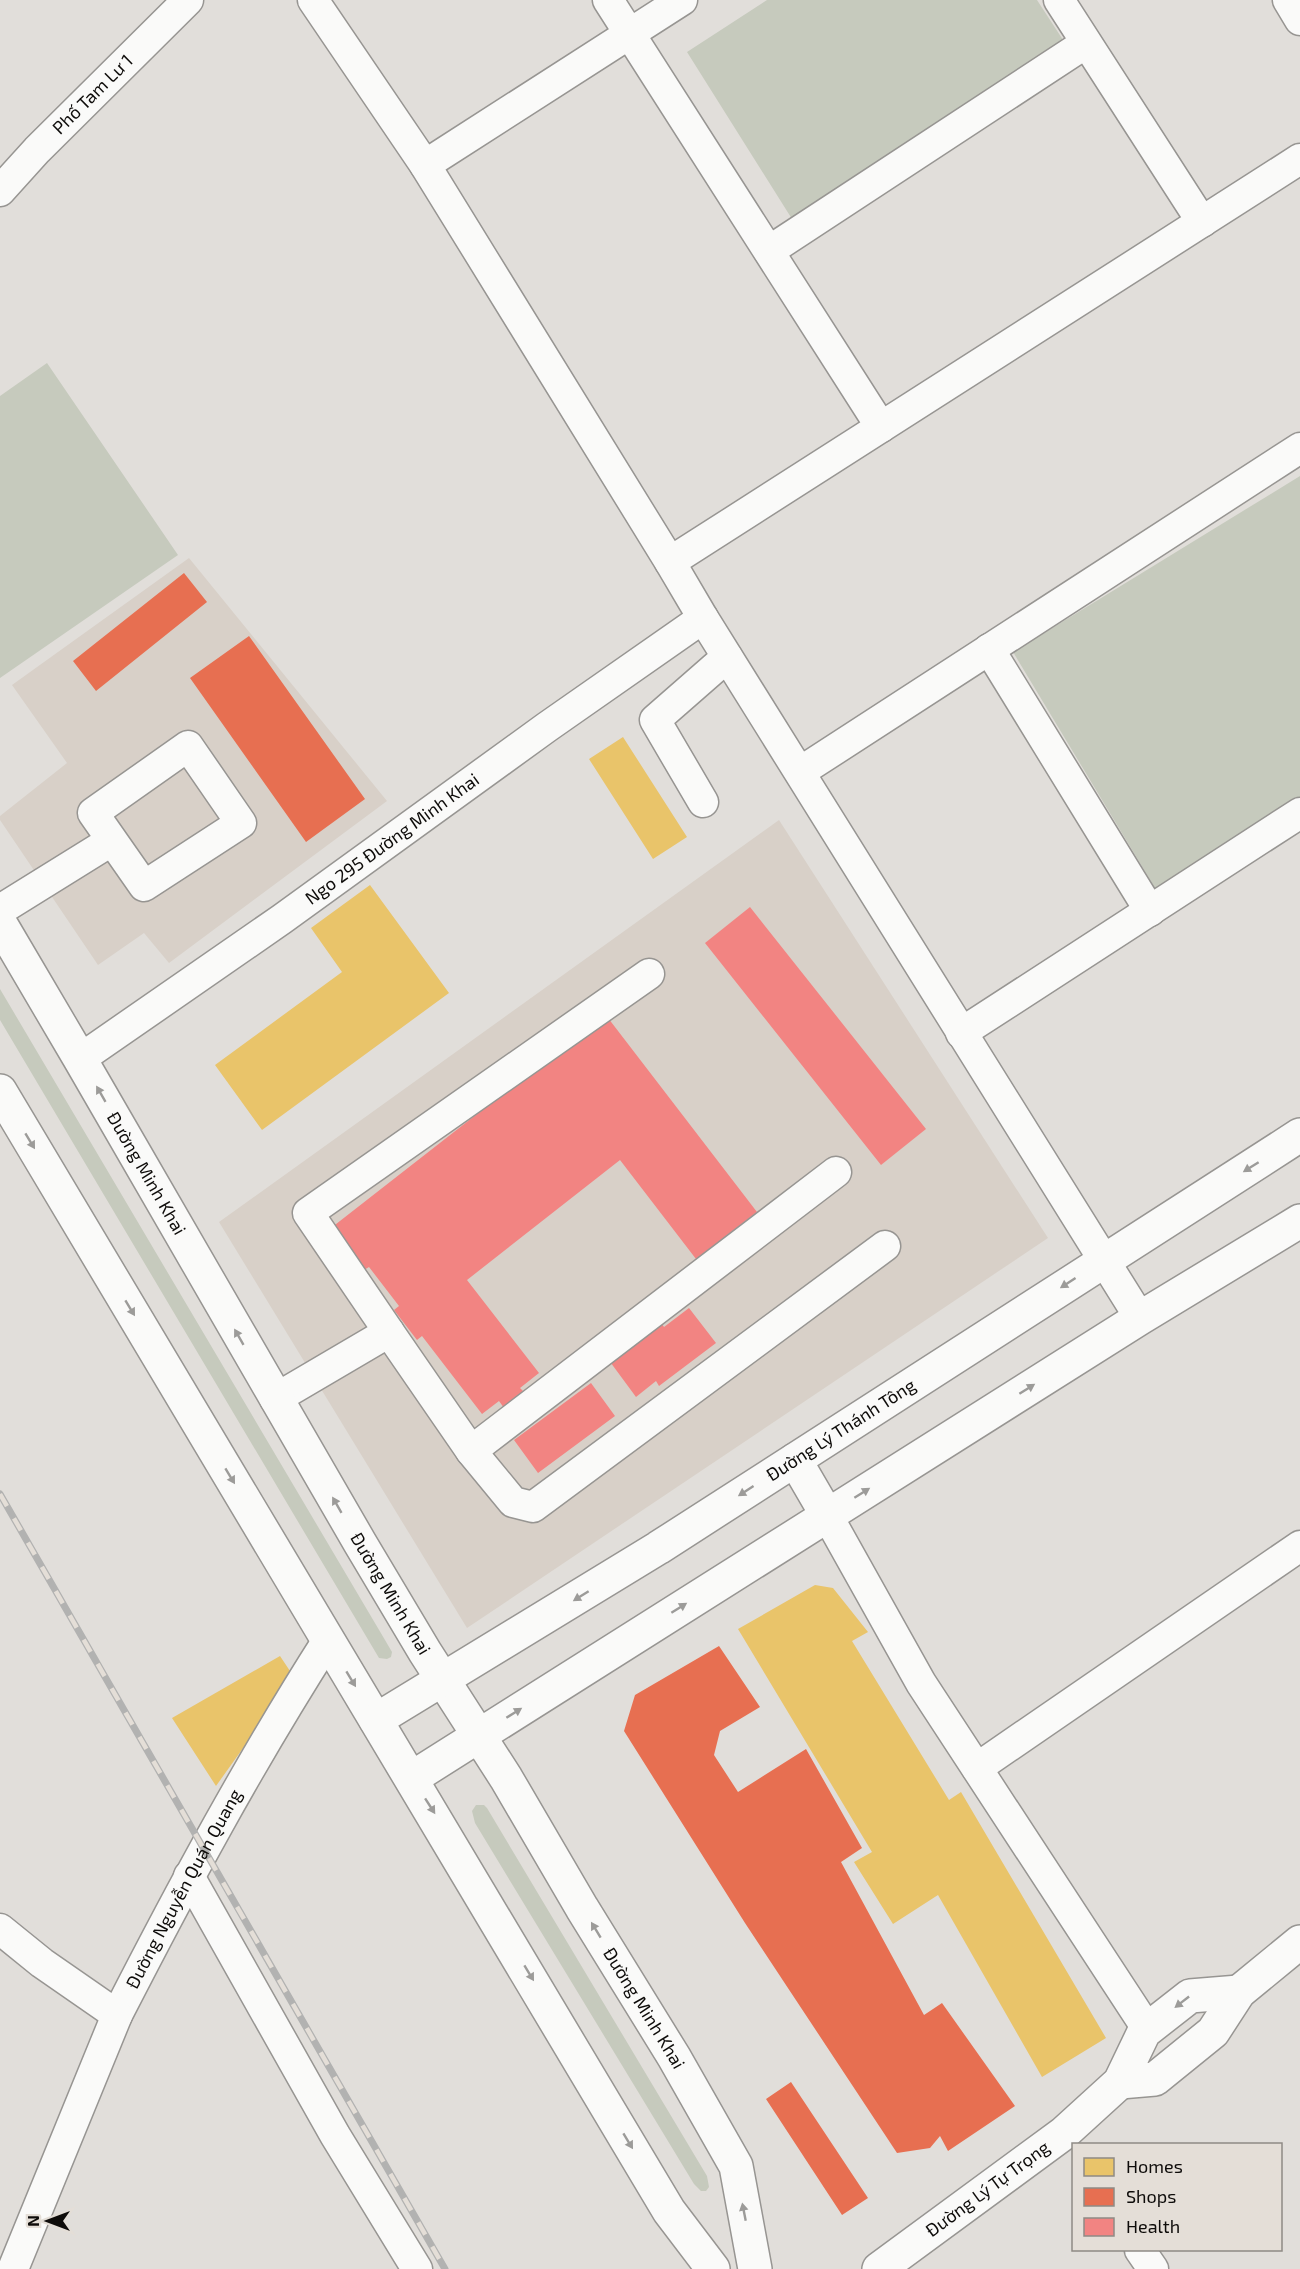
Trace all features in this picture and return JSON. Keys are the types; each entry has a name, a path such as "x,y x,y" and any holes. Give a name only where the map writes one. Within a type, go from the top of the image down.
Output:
{"main road":[{"name":"Đường Minh Khai","path":"0,923 275,1399 443,1681 506,1778 582,1908 674,2057 736,2166 755,2269"},
{"path":"0,1091 376,1720 440,1822 669,2211 713,2269"},
{"name":"Đường Lý Thánh Tông","path":"376,1720 648,1554 1300,1135"},
{"path":"412,1778 1140,1318 1300,1221"},
{"path":"795,1460 827,1515"},
{"path":"1120,2082 1155,2079 1213,2032 1239,1992 1300,1942"},
{"name":"Đường Lý Tự Trọng","path":"879,2269 1069,2140 1120,2082 1144,2032 1190,1996 1239,1992"}],"street":[{"name":"Phố Tam Lư 1","path":"0,191 37,150 188,0"},
{"path":"313,0 424,165 1102,1261 1140,1318"},
{"path":"608,0 881,427"},
{"path":"424,165 682,0"},
{"path":"1059,0 1202,222"},
{"path":"1288,0 1300,20"},
{"path":"769,251 1086,43"},
{"path":"670,562 1300,159"},
{"path":"800,772 1300,448"},
{"name":"Ngo 295 Đường Minh Khai","path":"80,1059 301,905 547,727 703,618"},
{"path":"989,650 1150,911"},
{"path":"703,802 655,720 727,657"},
{"path":"188,746 241,823 144,886 111,841 93,813 188,746"},
{"path":"961,1033 1300,813"},
{"path":"0,910 111,841"},
{"path":"649,974 308,1213 471,1452 513,1502 533,1507 885,1246"},
{"path":"471,1452 836,1172"},
{"path":"275,1399 389,1332"},
{"path":"827,1515 921,1683 1148,2030"},
{"path":"977,1767 1300,1546"},
{"name":"Đường Nguyễn Quán Quang","path":"13,2269 117,2015 189,1876 282,1712 328,1640"},
{"path":"189,1876 335,2135 417,2269"},
{"path":"0,1929 42,1963 117,2015"},
{"path":"1141,2251 1153,2269"}],"shaded area":[{"path":"767,0 1037,0 1065,43 792,219 687,52"},
{"path":"47,363 178,555 0,678 0,396"},
{"path":"1300,476 1300,799 1155,888 1013,652"},
{"path":"189,558 387,801 169,963 144,933 98,965 0,820 0,816 67,763 12,685"},
{"path":"779,820 1048,1238 467,1628 219,1222"},
{"path":"0,989 385,1640 392,1652 391,1657 379,1658 0,1020"},
{"path":"476,1805 484,1805 487,1808 707,2176 709,2187 706,2191 701,2191 694,2184 475,1823 472,1811"}],"building: Homes":[{"path":"623,737 687,837 653,859 589,759"},
{"path":"370,885 449,993 262,1130 215,1065 342,972 311,928"},
{"path":"815,1585 833,1588 868,1632 852,1641 949,1800 961,1792 1106,2038 1042,2077 938,1895 893,1924 854,1862 872,1852 738,1629"},
{"path":"280,1656 294,1677 216,1786 172,1718"}],"building: Shops":[{"path":"184,573 207,602 96,691 73,661"},
{"path":"249,636 365,799 306,842 190,678"},
{"path":"719,1646 760,1707 720,1731 714,1755 738,1792 806,1749 862,1848 841,1862 924,2015 942,2003 1015,2106 948,2151 940,2136 930,2148 897,2153 745,1923 624,1731 635,1695"},
{"path":"791,2082 868,2198 842,2215 766,2099"}],"building: Health":[{"path":"750,907 926,1129 881,1165 705,943"},
{"path":"605,1014 757,1212 696,1259 620,1160 467,1280 539,1373 520,1388 524,1392 504,1408 499,1401 482,1414 422,1336 417,1340 394,1310 399,1306 369,1267 364,1270 331,1228"},
{"path":"689,1308 716,1343 659,1386 656,1381 636,1397 608,1359 659,1320 664,1327"},
{"path":"591,1383 615,1416 538,1473 514,1440"}],"railway":[{"path":"0,1494 445,2269"}]}
